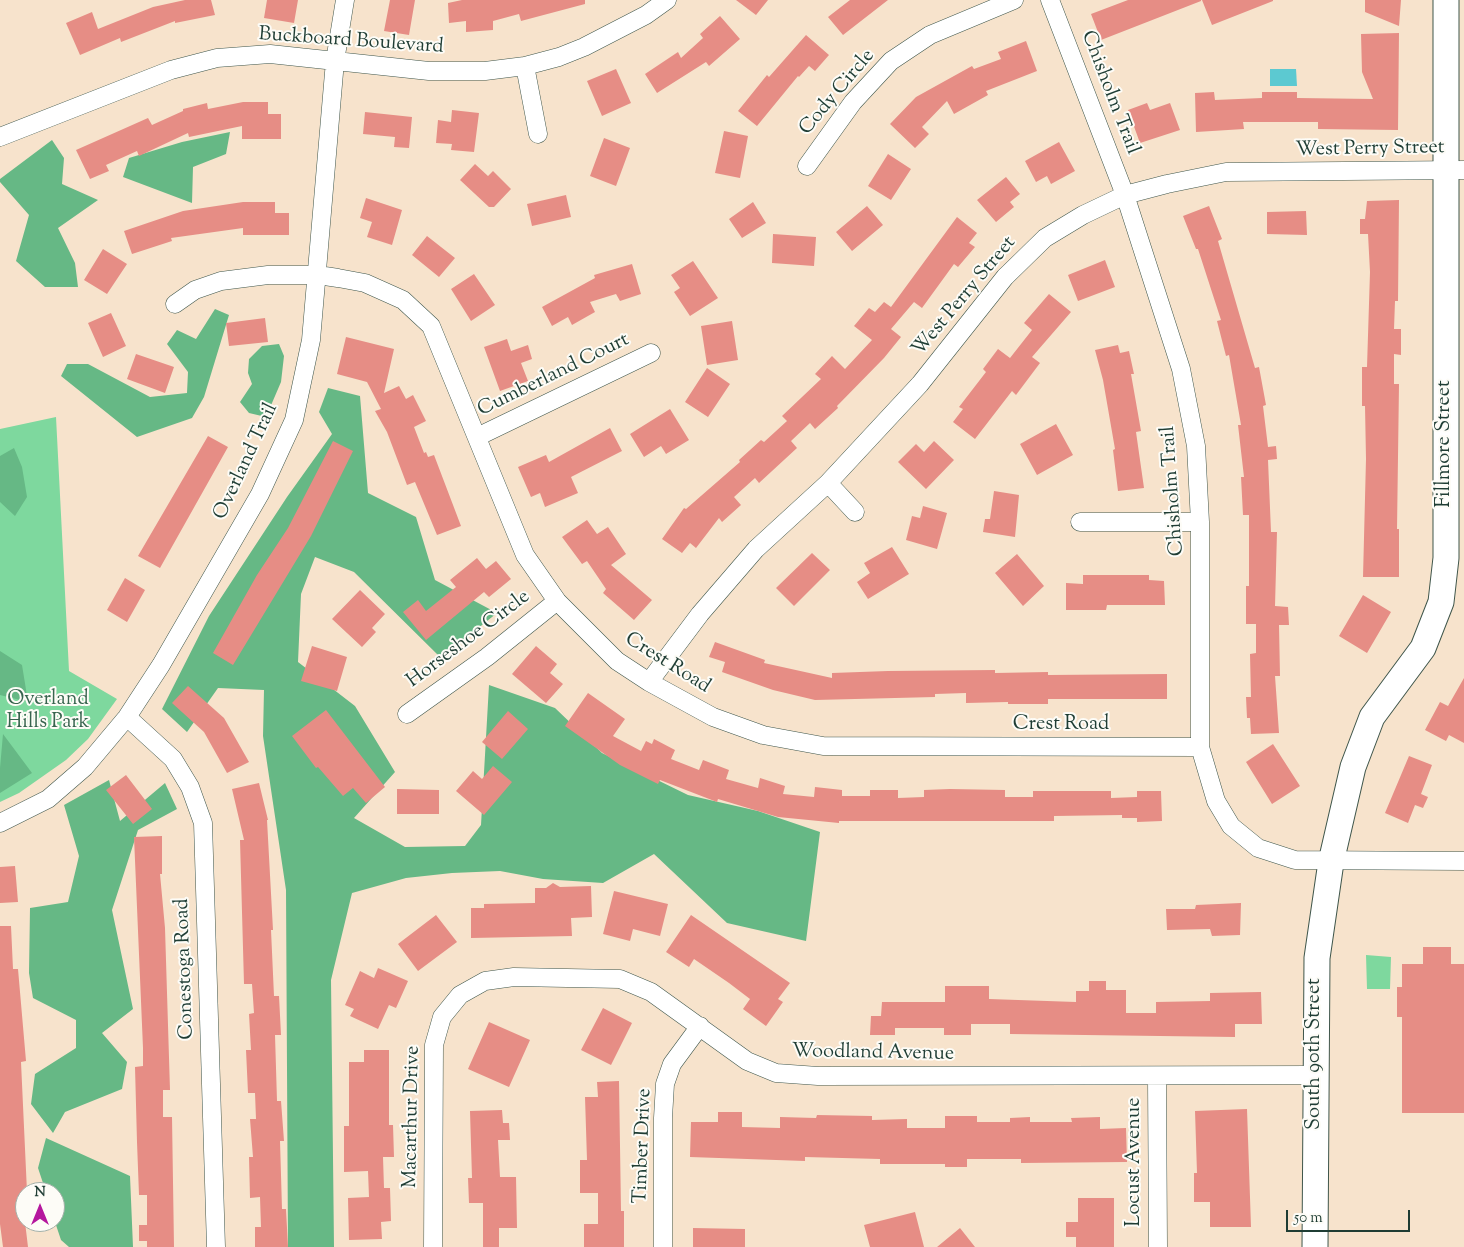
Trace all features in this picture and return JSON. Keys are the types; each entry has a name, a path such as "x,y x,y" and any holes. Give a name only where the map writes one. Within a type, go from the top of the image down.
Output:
{"street":[{"name":"Overland Trail","path":"0,823 48,799 85,767 127,717 161,665 260,494 294,420 312,340 336,61 345,0"},
{"name":"Buckboard Boulevard","path":"0,137 171,70 217,58 270,54 429,71 485,71 525,66 559,57 584,47 646,15 668,0"},
{"name":"Cody Circle","path":"806,166 854,102 891,61 930,35 1014,0"},
{"name":"Chisholm Trail","path":"1050,0 1126,196 1181,369 1196,446 1200,522 1200,747 1216,801 1230,826 1258,848 1295,860 1331,862 1464,862"},
{"name":"Fillmore Street","path":"1331,862 1353,767 1372,717 1423,648 1441,602 1446,558 1455,170 1446,0"},
{"path":"525,66 538,134"},
{"name":"West Perry Street","path":"649,682 700,614 756,549 828,483 920,384 1005,277 1038,244 1083,215 1126,196 1167,184 1226,172 1455,170"},
{"name":"Crest Road","path":"174,304 195,290 221,281 268,275 318,275 366,284 403,300 430,326 525,554 557,601 617,661 649,682 713,718 763,735 823,746 1200,747"},
{"name":"Cumberland Court","path":"477,437 651,353"},
{"path":"828,483 855,512"},
{"path":"1080,522 1200,522"},
{"name":"Horseshoe Circle","path":"407,714 487,656 557,601"},
{"name":"Conestoga Road","path":"127,717 173,759 190,787 203,822 216,1247"},
{"name":"South 90th Street","path":"1315,1247 1317,958 1331,862"},
{"name":"Woodland Avenue","path":"460,995 485,981 514,977 620,980 651,992 747,1060 776,1073 818,1076 1317,1075"},
{"name":"Macarthur Drive","path":"433,1247 434,1045 442,1017 460,995"},
{"name":"Timber Drive","path":"663,1247 662,1118 665,1084 672,1064 700,1026"},
{"name":"Locust Avenue","path":"1157,1076 1158,1247"}],"green space":[{"path":"230,132 226,154 193,167 192,203 123,177 129,158 182,142"},
{"path":"52,140 64,158 62,184 98,200 58,228 75,263 78,287 45,287 16,261 29,215 0,182 0,179"},
{"path":"215,309 229,315 204,397 192,418 137,437 61,376 67,364 88,364 150,397 187,393 188,372 167,344 177,330 196,339"},
{"path":"279,344 284,356 281,382 266,417 249,413 240,402 252,384 248,373 249,359 262,346"},
{"path":"328,388 360,396 368,493 416,517 435,580 497,613 441,658 354,572 315,557 301,594 298,662 355,706 395,772 354,818 405,847 465,846 481,825 489,685 555,708 602,753 688,795 758,811 820,832 806,941 727,923 654,854 603,883 543,879 500,871 452,873 406,878 352,893 331,980 334,1247 288,1247 286,890 263,736 264,690 218,688 187,732 162,709 209,616 287,497 332,434 319,412"},
{"name":"Overland Hills Park","path":"56,417 69,671 117,699 88,739 66,760 19,793 0,802 0,429"},
{"path":"14,448 22,467 27,497 15,516 0,502 0,456"},
{"path":"0,651 22,665 28,702 0,695"},
{"path":"3,734 32,773 0,793 0,768"},
{"path":"109,780 120,821 165,783 177,809 138,830 112,910 133,1009 102,1033 127,1062 122,1089 65,1112 53,1133 31,1104 35,1074 76,1048 76,1020 33,998 29,973 30,908 68,902 79,856 64,805"},
{"path":"1366,955 1391,957 1390,989 1367,989"},
{"path":"46,1138 130,1176 133,1247 69,1247 61,1240 58,1232 65,1232 65,1182 43,1182 38,1168"}],"water":[{"path":"1270,69 1296,69 1297,86 1270,86"}],"building":[{"path":"185,0 211,0 215,15 175,23 175,21 121,42 120,38 80,55 66,23 92,12 98,29 153,7"},
{"path":"267,0 298,0 294,23 264,18"},
{"path":"390,0 415,0 409,35 384,31"},
{"path":"462,0 585,0 585,4 521,21 519,14 493,21 493,30 466,32 466,21 449,23 448,3"},
{"path":"736,0 768,0 756,15"},
{"path":"850,0 888,0 843,35 828,17"},
{"path":"1128,0 1201,1 1101,40 1091,14"},
{"path":"1202,0 1273,0 1273,1 1212,25"},
{"path":"1365,0 1401,0 1399,26 1365,12"},
{"path":"720,16 740,39 709,66 706,62 657,93 645,74 678,52 681,58 703,38 700,34"},
{"path":"1399,33 1398,130 1318,129 1318,122 1243,122 1244,129 1196,132 1195,93 1214,92 1215,100 1262,98 1262,92 1297,92 1297,98 1373,99 1362,72 1361,34"},
{"path":"806,35 829,55 815,71 809,66 798,76 757,126 738,111 767,75 769,77"},
{"path":"1026,41 1037,71 986,91 988,95 954,114 947,101 922,127 929,134 915,148 890,124 916,97 972,66 974,69 1001,59 998,52"},
{"path":"616,69 631,103 602,116 587,81"},
{"path":"243,102 268,102 268,114 281,114 281,139 242,139 242,126 189,137 188,133 139,156 137,151 106,165 109,171 90,179 76,150 148,118 152,125 183,111 183,109 207,103 208,109"},
{"path":"1147,103 1150,110 1170,103 1180,130 1140,143 1128,110"},
{"path":"452,110 479,113 474,152 451,150 452,144 436,143 438,120 451,122"},
{"path":"365,112 412,117 409,148 394,147 395,137 363,134"},
{"path":"724,131 748,136 740,178 715,173"},
{"path":"604,138 630,148 616,186 590,176"},
{"path":"1059,142 1075,171 1051,184 1047,176 1036,182 1025,161"},
{"path":"888,154 911,169 891,200 868,186"},
{"path":"475,164 488,176 493,171 511,189 494,207 489,207 460,180"},
{"path":"1006,177 1020,194 1010,202 1014,207 996,222 977,200"},
{"path":"566,195 571,217 532,226 527,204"},
{"path":"366,198 402,210 392,245 367,237 372,222 360,218"},
{"path":"1399,200 1398,301 1395,301 1394,329 1401,329 1401,355 1394,354 1394,384 1399,384 1397,529 1399,529 1399,577 1363,577 1366,459 1365,406 1362,406 1362,367 1367,367 1370,272 1368,234 1360,234 1360,219 1365,219 1367,201"},
{"path":"243,202 275,202 275,213 289,213 289,235 243,235 243,228 171,238 172,241 132,254 124,231 183,211"},
{"path":"753,202 766,223 742,238 729,219"},
{"path":"867,206 883,225 852,251 836,232"},
{"path":"1209,206 1222,239 1218,241 1255,368 1259,367 1266,405 1263,406 1268,447 1276,446 1277,459 1268,460 1271,532 1277,532 1275,606 1288,607 1289,625 1279,625 1280,676 1275,676 1279,733 1251,734 1250,718 1247,718 1246,697 1251,697 1250,654 1256,653 1256,624 1246,624 1246,586 1249,586 1249,515 1243,515 1241,477 1244,477 1238,425 1241,425 1229,355 1226,356 1217,321 1221,320 1198,249 1196,249 1183,216"},
{"path":"1306,211 1307,235 1267,234 1267,212"},
{"path":"957,217 977,233 969,243 975,247 958,267 954,264 922,308 914,302 891,329 901,337 884,358 837,406 838,408 815,429 810,423 791,441 797,448 759,483 755,478 734,497 741,505 722,522 719,518 696,548 690,543 682,553 662,539 684,508 686,509 740,462 739,460 761,440 764,442 787,421 782,416 821,379 815,374 832,356 845,369 872,340 854,326 869,308 875,312 884,302 891,307"},
{"path":"773,234 816,237 814,266 772,263"},
{"path":"427,236 455,258 439,277 412,255"},
{"path":"103,249 127,264 107,294 84,280"},
{"path":"1105,260 1115,287 1078,301 1068,275"},
{"path":"693,261 718,298 690,316 674,292 680,288 671,275"},
{"path":"632,264 641,294 620,301 616,294 590,302 595,312 572,325 568,317 552,326 542,307 595,278 594,275"},
{"path":"474,274 495,305 471,321 451,289"},
{"path":"1049,294 1071,312 1032,357 1040,363 1016,395 1012,391 975,439 953,422 963,409 959,407 986,372 983,369 998,349 1010,358 1032,330 1024,323"},
{"path":"111,313 126,346 103,357 88,323"},
{"path":"265,318 268,342 229,346 226,323"},
{"path":"732,321 738,360 707,365 701,326"},
{"path":"346,337 394,349 384,393 399,386 406,399 413,395 426,421 414,427 424,453 426,452 428,457 434,455 461,526 437,535 415,482 407,485 387,432 375,411 381,409 367,382 337,374"},
{"path":"507,339 511,351 528,345 532,359 521,363 528,381 500,391 484,347"},
{"path":"1118,345 1120,353 1129,351 1134,374 1131,374 1141,431 1136,432 1144,488 1118,491 1113,450 1115,449 1103,380 1095,350"},
{"path":"136,354 174,367 165,393 127,379"},
{"path":"707,368 730,384 708,417 685,402"},
{"path":"670,409 689,440 666,454 661,446 644,457 630,434"},
{"path":"1056,424 1073,455 1037,475 1020,444"},
{"path":"610,428 622,451 571,477 578,493 545,507 540,493 531,497 518,467 546,455 549,462"},
{"path":"208,436 228,447 160,568 138,556"},
{"path":"333,441 353,451 311,536 233,665 213,653 257,575 288,528"},
{"path":"934,441 954,460 926,489 898,462 916,444 924,452"},
{"path":"994,491 1019,495 1015,537 983,532 985,519 990,519"},
{"path":"923,506 947,513 937,549 906,540 912,516 920,518"},
{"path":"587,520 597,534 608,527 626,554 611,565 652,600 634,620 603,593 606,589 587,561 582,564 562,537"},
{"path":"892,547 909,574 868,599 857,582 870,573 864,563"},
{"path":"812,553 830,570 794,606 776,588"},
{"path":"1017,554 1044,586 1023,606 995,573"},
{"path":"477,558 486,569 496,561 511,579 489,597 484,592 426,640 403,612 418,600 426,611 456,587 450,580"},
{"path":"1083,575 1149,575 1149,580 1164,581 1165,605 1107,605 1106,610 1066,610 1066,583 1083,584"},
{"path":"125,578 145,590 127,622 107,610"},
{"path":"360,590 385,614 372,628 376,632 362,647 332,619"},
{"path":"1363,595 1391,612 1367,653 1339,636"},
{"path":"715,642 765,660 764,663 832,678 832,673 888,671 995,670 995,673 1048,672 1048,675 1167,674 1167,699 1048,699 1048,704 1008,704 1008,702 966,703 966,693 935,694 935,697 815,700 773,690 722,672 725,662 709,657"},
{"path":"312,646 347,657 337,691 301,681"},
{"path":"536,646 557,664 550,673 563,684 546,703 512,674"},
{"path":"1464,678 1464,743 1449,735 1446,741 1425,730 1440,702 1448,706"},
{"path":"188,686 224,718 249,762 227,773 204,732 172,703"},
{"path":"588,693 625,719 613,736 641,751 646,741 652,744 654,739 675,750 671,759 699,770 703,760 729,770 726,779 758,788 760,778 785,786 783,794 814,797 815,787 842,790 842,796 870,796 870,790 898,790 898,798 924,797 924,790 950,789 1005,790 1005,797 1033,797 1033,791 1111,791 1111,798 1137,797 1137,791 1161,791 1162,821 1137,822 1137,818 1122,818 1122,815 1054,816 1054,821 839,821 839,823 778,817 718,799 717,802 660,780 658,784 620,765 565,726"},
{"path":"326,710 385,787 366,803 353,788 343,796 318,767 316,768 292,736"},
{"path":"508,711 528,729 502,759 482,742"},
{"path":"1273,744 1300,786 1272,804 1246,762"},
{"path":"1409,756 1432,765 1421,794 1428,797 1423,808 1415,805 1408,823 1385,813"},
{"path":"493,766 512,782 484,815 456,791 473,771 482,779"},
{"path":"126,775 152,809 133,824 106,790"},
{"path":"259,783 268,820 274,996 279,996 281,1035 275,1035 277,1101 281,1101 284,1141 280,1141 282,1209 286,1209 288,1247 255,1247 255,1227 261,1227 260,1197 250,1198 249,1157 253,1157 250,1119 256,1119 255,1093 248,1093 246,1050 251,1050 249,1014 254,1013 252,984 244,984 240,840 244,840 232,789"},
{"path":"397,789 439,790 439,814 397,814"},
{"path":"162,836 162,874 160,874 165,928 170,1090 163,1090 163,1117 172,1117 174,1247 147,1247 147,1241 139,1241 139,1225 147,1225 147,1195 139,1195 137,1142 135,1067 143,1066 143,1048 134,837"},
{"path":"15,866 18,902 0,903 0,867"},
{"path":"553,883 560,887 591,886 592,917 571,918 572,936 471,938 471,908 484,908 484,904 535,903 535,888 546,888"},
{"path":"614,891 668,904 660,936 633,929 630,941 603,934"},
{"path":"1241,903 1240,935 1212,936 1210,929 1167,930 1166,909 1195,909 1196,905"},
{"path":"436,915 457,942 418,971 398,944"},
{"path":"691,915 790,983 778,999 783,1002 766,1026 743,1009 750,999 729,983 694,959 689,967 666,952"},
{"path":"0,926 11,926 13,969 18,969 26,1061 21,1062 27,1182 15,1182 15,1232 26,1232 28,1247 3,1247 0,1224"},
{"path":"1423,947 1451,947 1451,964 1464,964 1464,1113 1402,1113 1402,1017 1397,1017 1397,987 1402,987 1402,964 1423,964"},
{"path":"378,968 408,981 396,1008 389,1005 378,1029 350,1016 354,1009 345,1005 360,971 374,978"},
{"path":"1089,981 1106,981 1106,990 1126,990 1126,1013 1156,1013 1156,1002 1210,1001 1210,993 1261,992 1262,1024 1235,1024 1235,1037 1010,1034 1010,1024 971,1024 971,1035 944,1035 944,1028 895,1028 895,1035 870,1035 871,1016 881,1016 882,1002 945,1002 945,986 989,986 989,999 1076,1002 1076,991 1089,991"},
{"path":"603,1008 632,1023 611,1065 581,1050"},
{"path":"489,1022 530,1040 509,1087 468,1069"},
{"path":"364,1050 389,1050 389,1125 393,1125 394,1157 383,1157 384,1188 390,1188 391,1221 381,1222 382,1239 349,1240 348,1198 369,1197 368,1171 344,1172 344,1126 349,1126 349,1062 364,1062"},
{"path":"619,1081 621,1211 624,1211 624,1247 584,1247 584,1224 598,1224 598,1193 580,1193 580,1160 587,1160 585,1097 598,1097 597,1082"},
{"path":"1247,1109 1251,1227 1210,1227 1210,1202 1194,1202 1194,1173 1197,1173 1195,1111"},
{"path":"502,1110 503,1123 509,1123 510,1140 498,1140 500,1177 516,1177 517,1228 499,1228 499,1247 483,1247 483,1203 469,1203 468,1178 472,1178 470,1111"},
{"path":"718,1112 742,1112 742,1127 780,1128 780,1117 816,1118 817,1115 872,1116 872,1120 907,1119 907,1128 945,1128 945,1116 977,1116 977,1122 1010,1122 1010,1118 1030,1117 1030,1122 1072,1122 1071,1118 1100,1117 1100,1129 1126,1128 1127,1162 1021,1163 1021,1159 967,1159 967,1167 945,1167 945,1164 880,1164 880,1159 805,1157 805,1161 690,1157 691,1122 718,1122"},
{"path":"1078,1198 1114,1198 1114,1247 1076,1247 1076,1237 1066,1237 1066,1222 1078,1222"},
{"path":"915,1212 924,1247 870,1247 864,1225"},
{"path":"693,1228 745,1229 745,1247 693,1247"},
{"path":"960,1228 975,1247 937,1247"}]}
